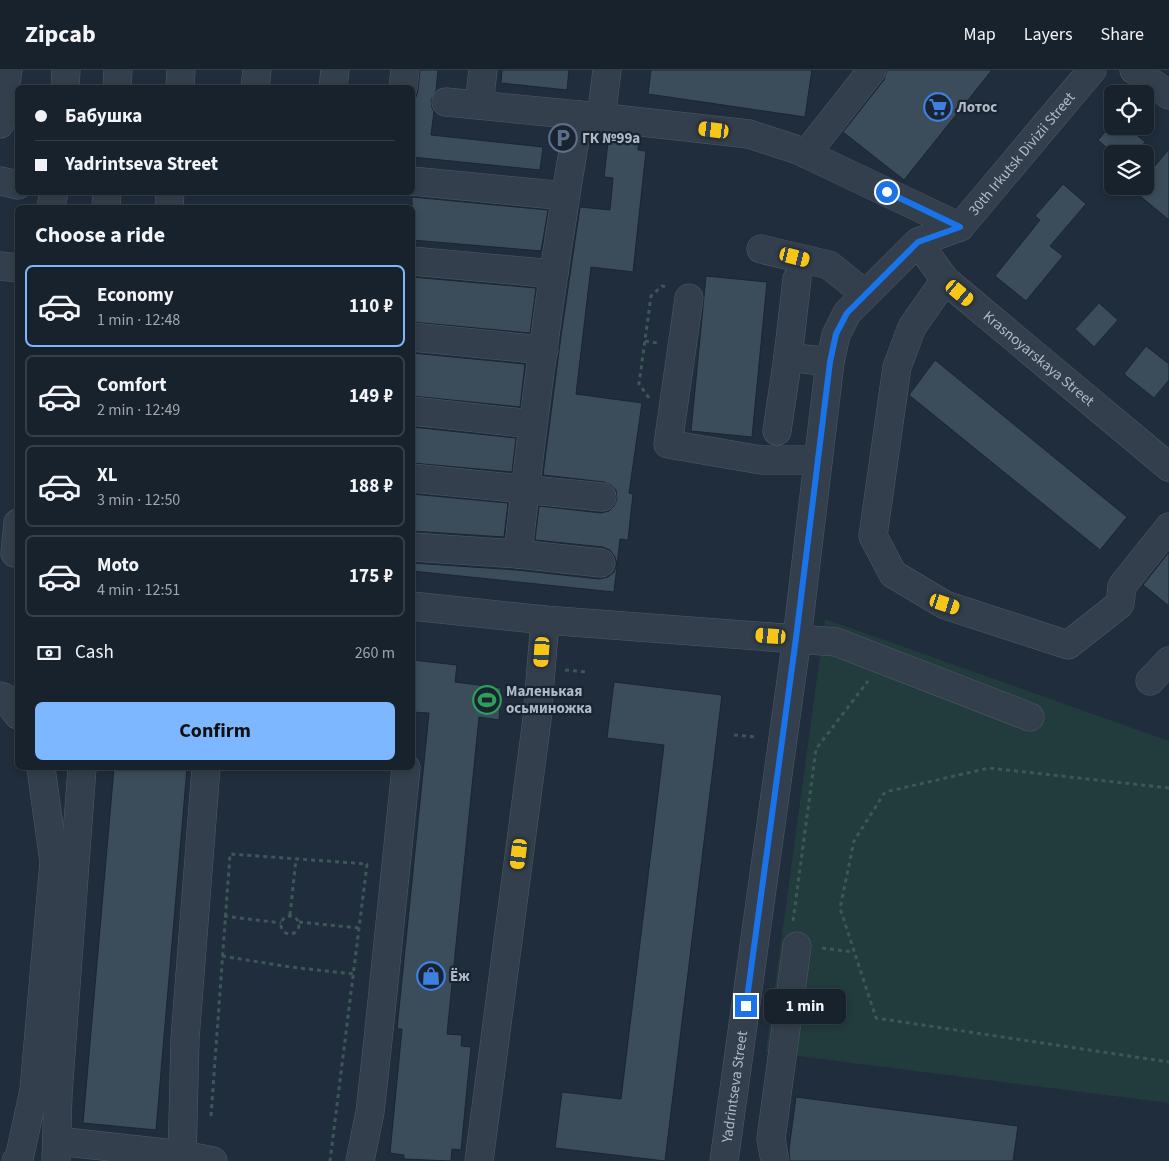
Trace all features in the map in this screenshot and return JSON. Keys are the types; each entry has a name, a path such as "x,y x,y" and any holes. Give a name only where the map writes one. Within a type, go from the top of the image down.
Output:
{"street":[{"path":"0,124 8,70"},
{"path":"65,85 66,70"},
{"path":"117,85 118,70"},
{"path":"180,85 181,70"},
{"path":"255,85 257,70"},
{"path":"333,85 335,70"},
{"path":"403,85 405,70"},
{"path":"479,105 483,70"},
{"path":"518,554 532,424 565,196 607,70"},
{"name":"30th Irkutsk Divizii Street","path":"918,242 960,227 1092,70"},
{"path":"1134,70 1169,95"},
{"path":"806,154 867,72"},
{"path":"446,102 749,134 806,154 960,227"},
{"path":"0,181 15,184"},
{"path":"415,181 565,196"},
{"name":"Krasnoyarskaya Street","path":"918,242 945,280 1169,467"},
{"name":"Yadrintseva Street","path":"724,1161 796,638 830,362 836,334 847,313 918,242"},
{"path":"761,249 829,265 865,294"},
{"path":"415,261 554,274"},
{"path":"0,266 15,268"},
{"path":"777,431 798,279"},
{"path":"945,280 912,327 897,367 873,536 893,574 945,604 1068,645 1120,604 1122,586 1169,527"},
{"path":"690,298 668,444 761,460 818,460"},
{"path":"415,337 544,350"},
{"path":"788,357 830,362"},
{"path":"415,411 532,424"},
{"path":"415,478 602,497"},
{"path":"11,552 15,535"},
{"path":"415,547 518,554 601,563"},
{"path":"415,606 545,620 836,642 1030,717"},
{"path":"479,1161 537,719 545,620"},
{"path":"1150,681 1169,661"},
{"path":"0,696 4,697 15,711"},
{"path":"16,1161 19,1159 34,1090 54,862 42,770"},
{"path":"82,770 58,1094 57,1151 213,1161"},
{"path":"183,1158 185,1039 206,770"},
{"path":"360,1161 370,1112 406,770"},
{"path":"775,1161 771,1139 798,946"}],"path":[{"path":"853,952 798,946 791,936 816,749 884,661"},
{"path":"734,735 757,737"},
{"path":"1169,788 989,768 885,792 854,841 840,908 876,1018 1169,1062"},
{"path":"210,1121 230,854 367,864 330,1161"},
{"path":"290,915 296,859"},
{"path":"194,913 281,923"},
{"path":"290,915 296,917 299,922 298,930 290,934 282,929 281,923 284,917 290,915"},
{"path":"299,922 389,931"},
{"path":"191,951 290,967 384,978"}],"green space":[{"path":"825,619 1169,741 1169,1103 766,1052"}],"building":[{"path":"420,70 438,70 436,91 431,100 434,111 431,135 543,147 540,170 415,157 415,98 418,90"},
{"path":"502,70 569,70 567,90 501,83"},
{"path":"651,70 812,70 805,117 648,94"},
{"path":"887,70 992,70 904,180 843,132 884,80"},
{"path":"1104,133 1104,135 1137,135 1145,142 1142,145 1104,145 1098,140"},
{"path":"609,134 639,137 638,150 646,151 633,272 591,267 576,394 642,403 629,493 633,494 628,540 620,539 614,592 415,571 415,563 517,570 599,579 608,577 614,572 617,564 615,557 610,550 603,547 535,540 539,506 601,513 609,511 617,499 616,490 604,482 543,475 580,207 610,210 613,178 604,177"},
{"path":"1169,149 1169,220 1139,195 1154,195 1154,167"},
{"path":"1063,184 1086,204 1050,246 1063,256 1026,301 995,276 1040,220 1035,216"},
{"path":"412,197 548,210 541,251 415,240 415,205 412,205"},
{"path":"706,276 767,282 752,437 691,431"},
{"path":"415,277 536,288 530,333 415,322"},
{"path":"1099,303 1118,320 1094,347 1075,329"},
{"path":"1146,346 1169,364 1169,380 1154,398 1124,374"},
{"path":"415,353 525,364 520,407 415,396"},
{"path":"935,360 1127,517 1100,550 909,395"},
{"path":"415,427 516,438 512,472 415,463"},
{"path":"415,494 508,503 504,537 415,531"},
{"path":"1169,552 1169,606 1143,585"},
{"path":"415,660 457,665 455,682 501,688 499,720 479,717 447,1034 462,1035 461,1046 471,1047 461,1150 452,1149 451,1161 404,1159 404,1155 390,1153 402,1029 397,1029 429,713 415,712"},
{"path":"614,682 722,695 665,1161 555,1148 562,1092 621,1099 664,745 607,738"},
{"path":"114,770 187,770 156,1130 83,1123"},
{"path":"796,1097 1018,1126 1013,1161 790,1161 789,1150"}],"place":[{"name":"Лотос","path":"938,107"},
{"name":"ГК №99а","path":"563,138"},
{"name":"Маленькая осьминожка","path":"487,700"},
{"name":"Ёж","path":"431,976"}],"route":[{"path":"746,1006 796,638 830,362 836,334 847,313 918,242 960,227 887,192"}]}
